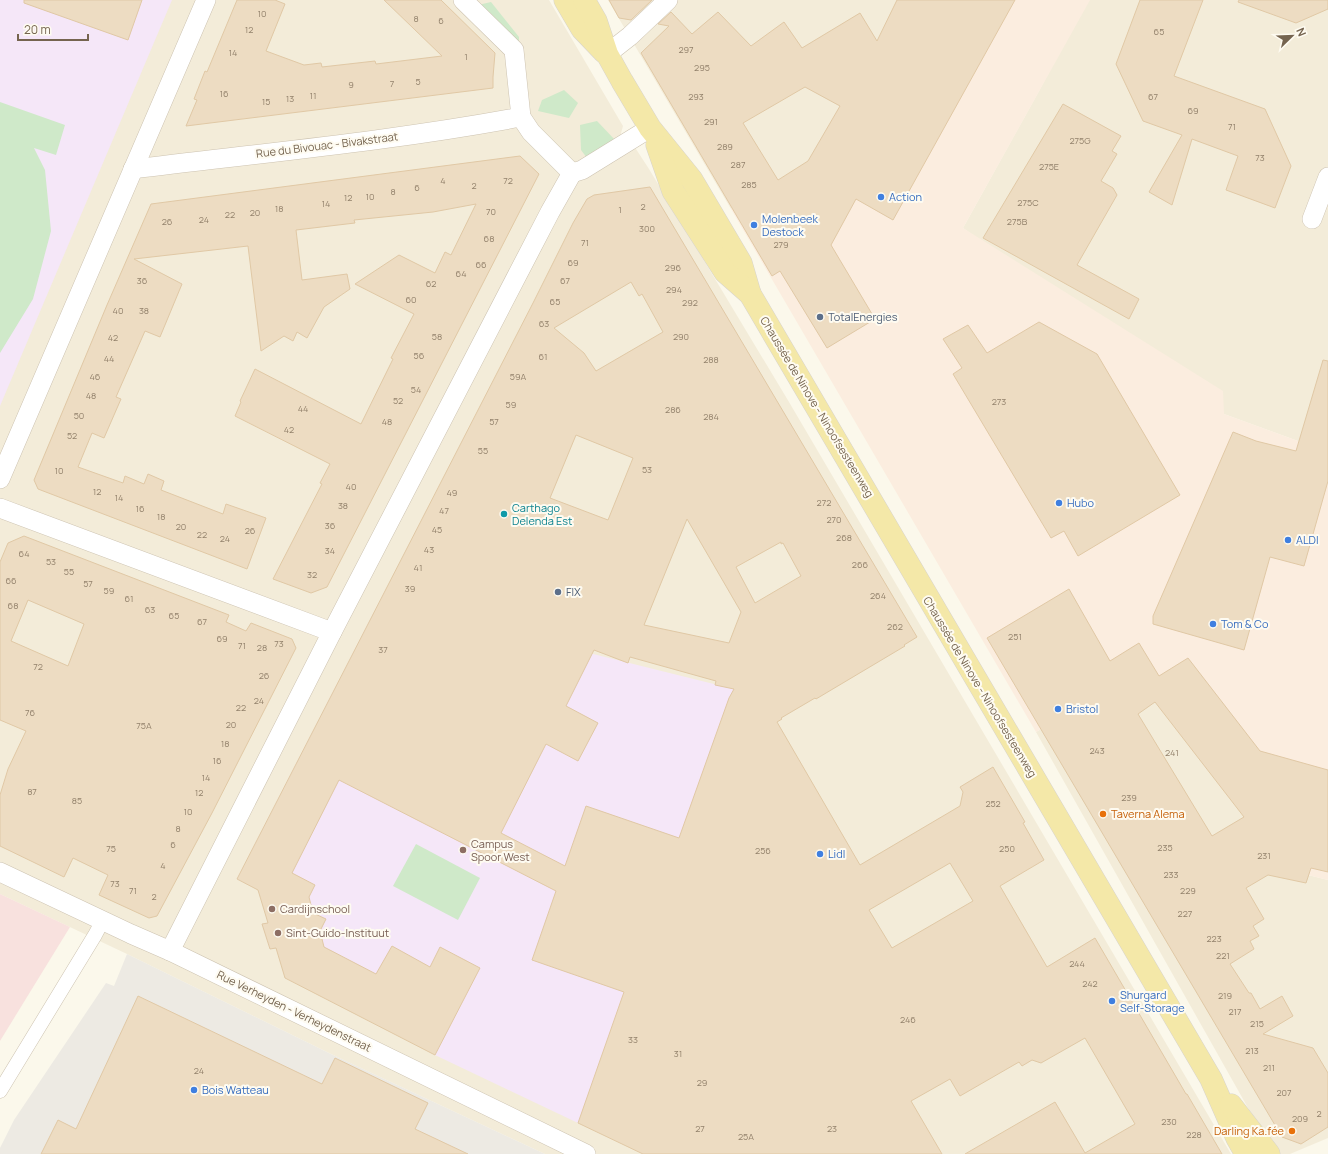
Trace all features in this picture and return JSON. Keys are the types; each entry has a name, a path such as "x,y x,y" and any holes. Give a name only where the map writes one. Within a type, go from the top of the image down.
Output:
{"main road":[{"path":"565,0 582,29 607,54"},
{"path":"584,0 596,21 607,54"},
{"name":"Chaussée de Ninove - Ninoofsesteenweg","path":"607,54 650,128 692,180 741,263 750,294 1211,1079 1237,1138 1246,1154"},
{"name":"Chaussée de Ninove - Ninoofsesteenweg","path":"1211,1079 1269,1154"}],"street":[{"path":"0,480 206,0"},
{"path":"463,0 514,50 521,117 531,132 572,173"},
{"path":"607,54 630,36 668,0"},
{"name":"Rue du Bivouac - Bivakstraat","path":"133,169 356,142 483,124 521,117"},
{"path":"170,951 332,632 547,218 572,173 582,170 650,128"},
{"path":"1312,219 1328,177"},
{"path":"0,508 332,632"},
{"name":"Rue Verheyden - Verheydenstraat","path":"0,872 170,951 586,1154"},
{"path":"0,1091 93,938 102,920"}],"shaded area":[{"path":"0,0 549,0 623,126 620,137 628,149 636,149 649,169 789,402 1231,1154 545,1154 331,1054 127,954 0,894"},
{"path":"0,0 172,0 0,406"},
{"path":"608,0 898,0 878,40 801,174 797,168 731,209"},
{"path":"898,0 1090,0 963,228 1223,391 1224,414 1328,452 1328,880 1288,870 1145,669 1036,732 731,209 798,168 801,173 878,40"},
{"path":"1087,0 1328,0 1328,452 1224,414 963,228 1039,91"},
{"name":"Campus Spoor West","path":"385,591 573,649 734,689 729,698 578,1123 435,1055 276,948 270,949 262,924 268,923 261,889 255,888 237,879"},
{"path":"1145,669 1288,870 1328,880 1328,1138 1290,1154 1274,1154 1036,732"},
{"path":"0,894 70,927 0,1041"},
{"path":"127,954 331,1054 545,1154 0,1154 0,1148 14,1120 106,983 114,986"}],"green space":[{"path":"491,2 519,37 519,45 478,5"},
{"path":"564,90 578,103 569,118 538,111 542,100"},
{"path":"0,102 65,125 56,155 34,148 45,170 51,231 33,299 0,353"},
{"path":"597,121 615,140 587,158 581,150 580,125"},
{"path":"416,844 480,878 458,920 393,886"}],"building":[{"path":"24,0 142,0 128,40 24,3"},
{"path":"237,0 275,0 285,4 266,51 304,65 321,63 322,67 375,61 376,64 442,56 384,0 441,0 495,53 493,88 186,126 197,100 194,99 205,71 207,72"},
{"path":"609,0 652,0 631,20 619,18"},
{"path":"897,0 1015,0 893,220 856,199 831,245 875,319 827,348 780,271 772,276 641,53 669,26 658,24 671,12 692,34 718,12 751,46 784,22 802,48 860,13 877,41","holes":["805,87 840,106 808,161 778,180 743,123"]},
{"path":"1140,0 1203,0 1174,76 1265,109 1291,166 1275,208 1226,190 1238,156 1192,139 1172,205 1149,192 1182,135 1143,121 1116,64"},
{"path":"1239,0 1328,0 1328,9 1296,23 1238,2"},
{"path":"1063,104 1121,136 1112,151 1117,154 1101,181 1113,188 1117,195 1077,265 1139,299 1129,319 983,238"},
{"path":"520,156 539,174 327,587 311,593 273,579 322,484 320,483 330,464 235,416 241,402 240,401 255,369 361,424 393,359 391,358 414,314 355,284 399,255 435,273 445,252 451,255 476,204 433,212 354,220 355,223 296,230 302,280 347,274 350,289 324,307 307,338 297,332 293,341 284,336 261,351 248,246 134,259 182,284 160,337 145,331 116,397 121,399 104,438 92,433 78,467 123,483 125,476 144,484 148,474 164,481 161,490 223,514 226,504 266,518 247,569 38,489 34,480 151,204"},
{"path":"650,187 917,637 904,645 905,646 781,718 782,719 777,722 860,865 960,806 963,792 960,787 993,767 1025,822 1023,823 1044,860 1000,886 1047,967 1095,938 1222,1154 965,1154 1055,1102 1085,1153 1135,1124 1085,1038 1041,1063 1032,1060 1022,1066 1019,1062 960,1096 950,1079 911,1101 942,1154 643,1154 578,1123 624,992 532,960 556,891 339,780 292,873 315,885 309,897 313,913 326,919 320,931 324,947 376,974 392,946 430,967 440,947 480,968 435,1055 285,978 276,948 270,949 262,924 268,923 258,890 237,879 573,223 587,199 594,195","holes":["631,282 639,296 642,294 663,332 596,371 584,353 554,328","576,435 633,458 608,520 550,498","687,519 741,612 729,643 644,625","781,542 781,544 783,543 801,576 755,603 736,567","594,650 628,663 630,657 716,681 715,685 734,689 729,698 679,838 586,806 565,866 501,833 546,744 578,761 598,723 566,706","950,863 973,901 892,948 869,910"]},
{"path":"1039,322 1097,354 1180,495 1078,556 1064,531 1051,538 953,374 962,368 943,339 968,325 987,353"},
{"path":"1323,360 1328,361 1328,481 1304,566 1270,557 1244,650 1153,624 1153,616 1233,432 1256,441 1296,451"},
{"path":"24,536 229,615 226,622 246,631 251,623 292,639 296,648 212,813 157,916 149,918 99,895 108,875 73,858 64,877 0,846 0,795 8,769 26,731 0,720 0,562 8,543","holes":["28,600 84,624 68,666 11,641"]},
{"path":"1069,589 1110,661 1139,643 1159,676 1188,658 1260,751 1328,770 1328,872 1311,868 1306,883 1268,875 1246,888 1264,919 1253,926 1259,936 1250,941 1254,949 1230,964 1249,993 1251,993 1260,1009 1282,996 1293,1016 1263,1034 1313,1048 1328,1073 1328,1127 1301,1144 1282,1137 987,638","holes":["1155,702 1244,817 1212,836 1138,714"]},
{"path":"138,996 322,1084 335,1058 428,1103 415,1129 468,1154 41,1154 58,1120 76,1129"}],"place":[{"name":"Action","path":"881,197"},
{"name":"Molenbeek Destock","path":"754,225"},
{"name":"TotalEnergies","path":"820,317"},
{"name":"Hubo","path":"1059,503"},
{"name":"Carthago Delenda Est","path":"504,514"},
{"name":"ALDI","path":"1288,540"},
{"name":"FIX","path":"558,592"},
{"name":"Tom & Co","path":"1213,624"},
{"name":"Bristol","path":"1058,709"},
{"name":"Taverna Alema","path":"1103,814"},
{"name":"Campus Spoor West","path":"463,850"},
{"name":"Lidl","path":"820,854"},
{"name":"Cardijnschool","path":"272,909"},
{"name":"Sint-Guido-Instituut","path":"278,933"},
{"name":"Shurgard Self-Storage","path":"1112,1001"},
{"name":"Bois Watteau","path":"194,1090"},
{"name":"Darling Ka.fée","path":"1292,1131"}]}
